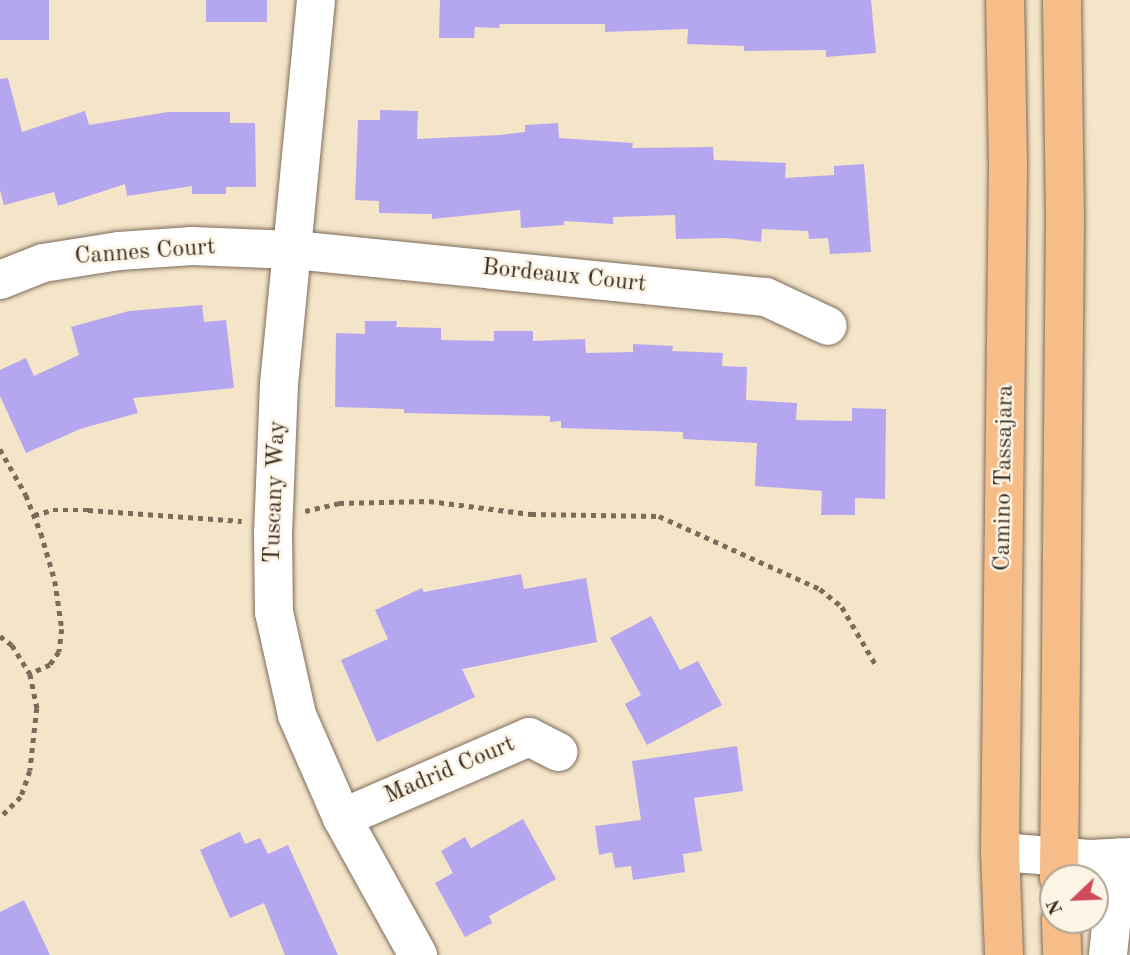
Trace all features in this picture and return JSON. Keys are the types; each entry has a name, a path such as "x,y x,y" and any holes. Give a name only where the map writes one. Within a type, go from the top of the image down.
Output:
{"main road":[{"name":"Camino Tassajara","path":"1004,955 1000,852 1008,166 1005,0"},
{"path":"1059,864 1065,218 1062,0"},
{"path":"1061,934 1062,955"}],"street":[{"name":"Tuscany Way","path":"316,0 279,384 274,612 297,715 342,818 418,955"},
{"name":"Cannes Court","path":"0,280 43,263 119,251 192,246 294,250"},
{"name":"Bordeaux Court","path":"294,250 766,297 828,326"},
{"name":"Madrid Court","path":"342,818 529,737 558,752"},
{"path":"1000,852 1047,864"},
{"path":"1078,864 1124,857 1108,955"}],"path":[{"path":"0,449 34,515 55,581 62,629 59,652 50,665 30,674"},
{"path":"34,515 53,510 88,510 235,522 274,520 339,503 429,501 531,514 659,516 820,589 842,607 876,665"},
{"path":"0,636 12,645 30,674 37,708 30,771 21,797 0,818"}],"building":[{"path":"0,0 49,0 49,40 0,40"},
{"path":"206,0 267,0 267,22 206,22"},
{"path":"440,0 871,0 876,53 826,57 826,50 744,51 744,46 687,44 688,29 605,32 605,24 500,24 499,28 475,27 474,38 439,38"},
{"path":"8,78 22,132 85,111 89,125 168,112 230,112 230,123 255,123 256,187 226,187 226,194 192,194 192,186 127,196 125,184 58,206 54,192 4,205 0,190 0,79"},
{"path":"380,110 418,111 417,139 500,135 525,132 525,125 558,123 559,138 633,143 632,148 713,147 714,160 786,163 785,178 834,175 834,166 864,164 871,252 830,254 828,238 809,239 808,231 762,229 761,242 727,238 676,239 675,215 613,217 613,224 564,221 564,225 521,228 520,210 432,219 432,214 379,213 379,201 355,200 358,120 380,120"},
{"path":"202,305 204,322 226,320 234,388 133,398 138,413 80,429 26,453 0,396 0,370 26,358 34,376 79,355 71,327 129,311"},
{"path":"365,321 397,321 396,327 441,328 441,340 494,341 494,331 533,331 533,341 585,339 586,353 633,352 633,344 673,346 672,351 723,353 722,366 747,367 746,400 797,403 796,420 852,421 852,408 886,409 885,499 855,498 855,515 821,515 822,491 755,486 757,443 683,439 683,432 561,428 561,421 550,422 550,416 404,413 404,409 335,407 336,333 365,334"},
{"path":"521,574 524,589 586,578 597,642 462,669 475,697 377,742 341,660 388,639 375,610 422,588 424,592"},
{"path":"651,616 680,670 698,661 722,705 647,745 625,704 641,695 610,638"},
{"path":"737,746 743,791 694,798 702,851 683,854 685,872 633,880 631,866 615,868 612,852 599,855 595,826 641,820 632,761"},
{"path":"523,819 556,879 489,916 492,923 465,937 435,883 453,873 441,851 465,837 471,848"},
{"path":"240,832 245,844 260,838 268,854 288,845 338,955 285,955 264,903 230,918 200,850"},
{"path":"24,900 50,955 0,955 0,912"}]}
